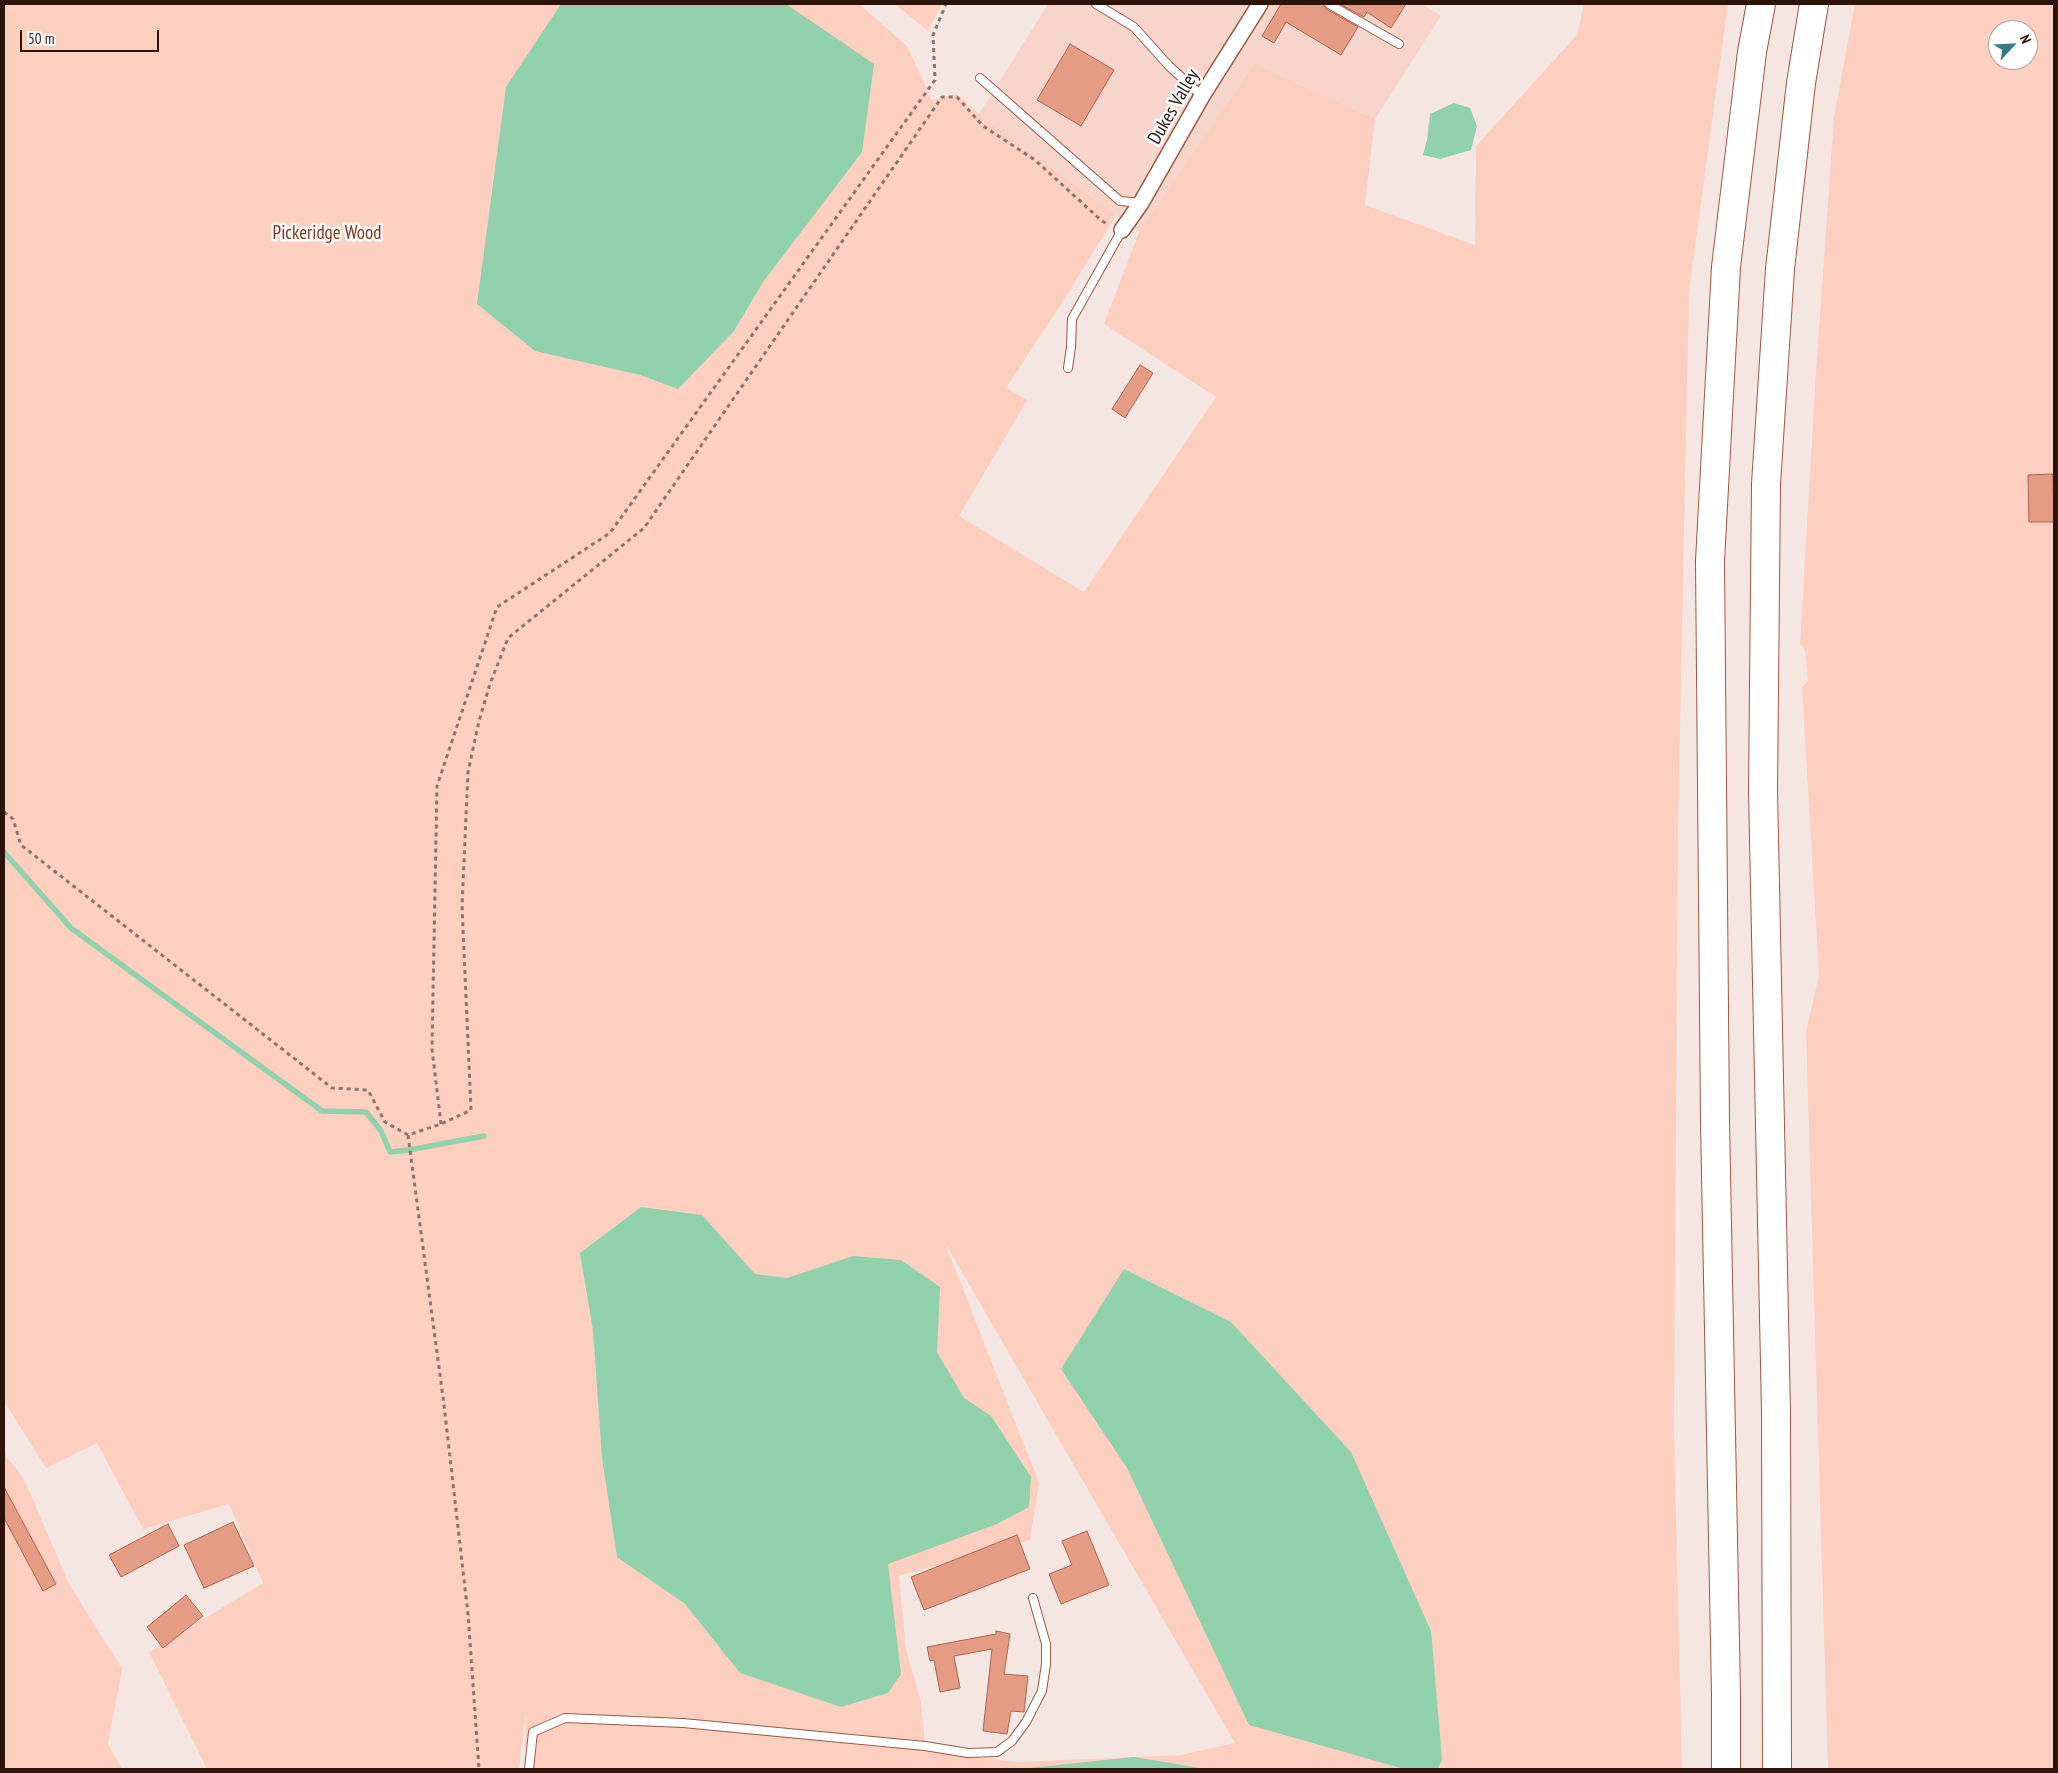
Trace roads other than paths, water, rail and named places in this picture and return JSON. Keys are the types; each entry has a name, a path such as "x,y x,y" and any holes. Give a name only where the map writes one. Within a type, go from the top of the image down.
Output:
{"highway":[{"path":"1726,1769 1715,1131 1710,561 1726,267 1752,52 1761,4"},
{"path":"1777,1769 1776,1412 1762,790 1766,484 1780,269 1801,83 1814,4"}],"street":[{"name":"Dukes Valley","path":"1122,230 1141,203 1202,96 1260,4"}],"lane":[{"path":"1096,4 1134,27 1169,66 1202,96"},
{"path":"1329,4 1399,44"},
{"path":"980,78 1120,201 1141,203"},
{"path":"1068,368 1072,319 1122,230"},
{"path":"530,1769 533,1732 566,1718 683,1723 925,1746 968,1753 997,1752 1012,1741 1026,1722 1042,1691 1046,1664 1046,1644 1033,1598"}],"waterway":[{"path":"4,852 71,928 322,1111 366,1112 381,1131 390,1152 484,1136"}],"park label":[{"name":"Pickeridge Wood","path":"327,234"}]}
